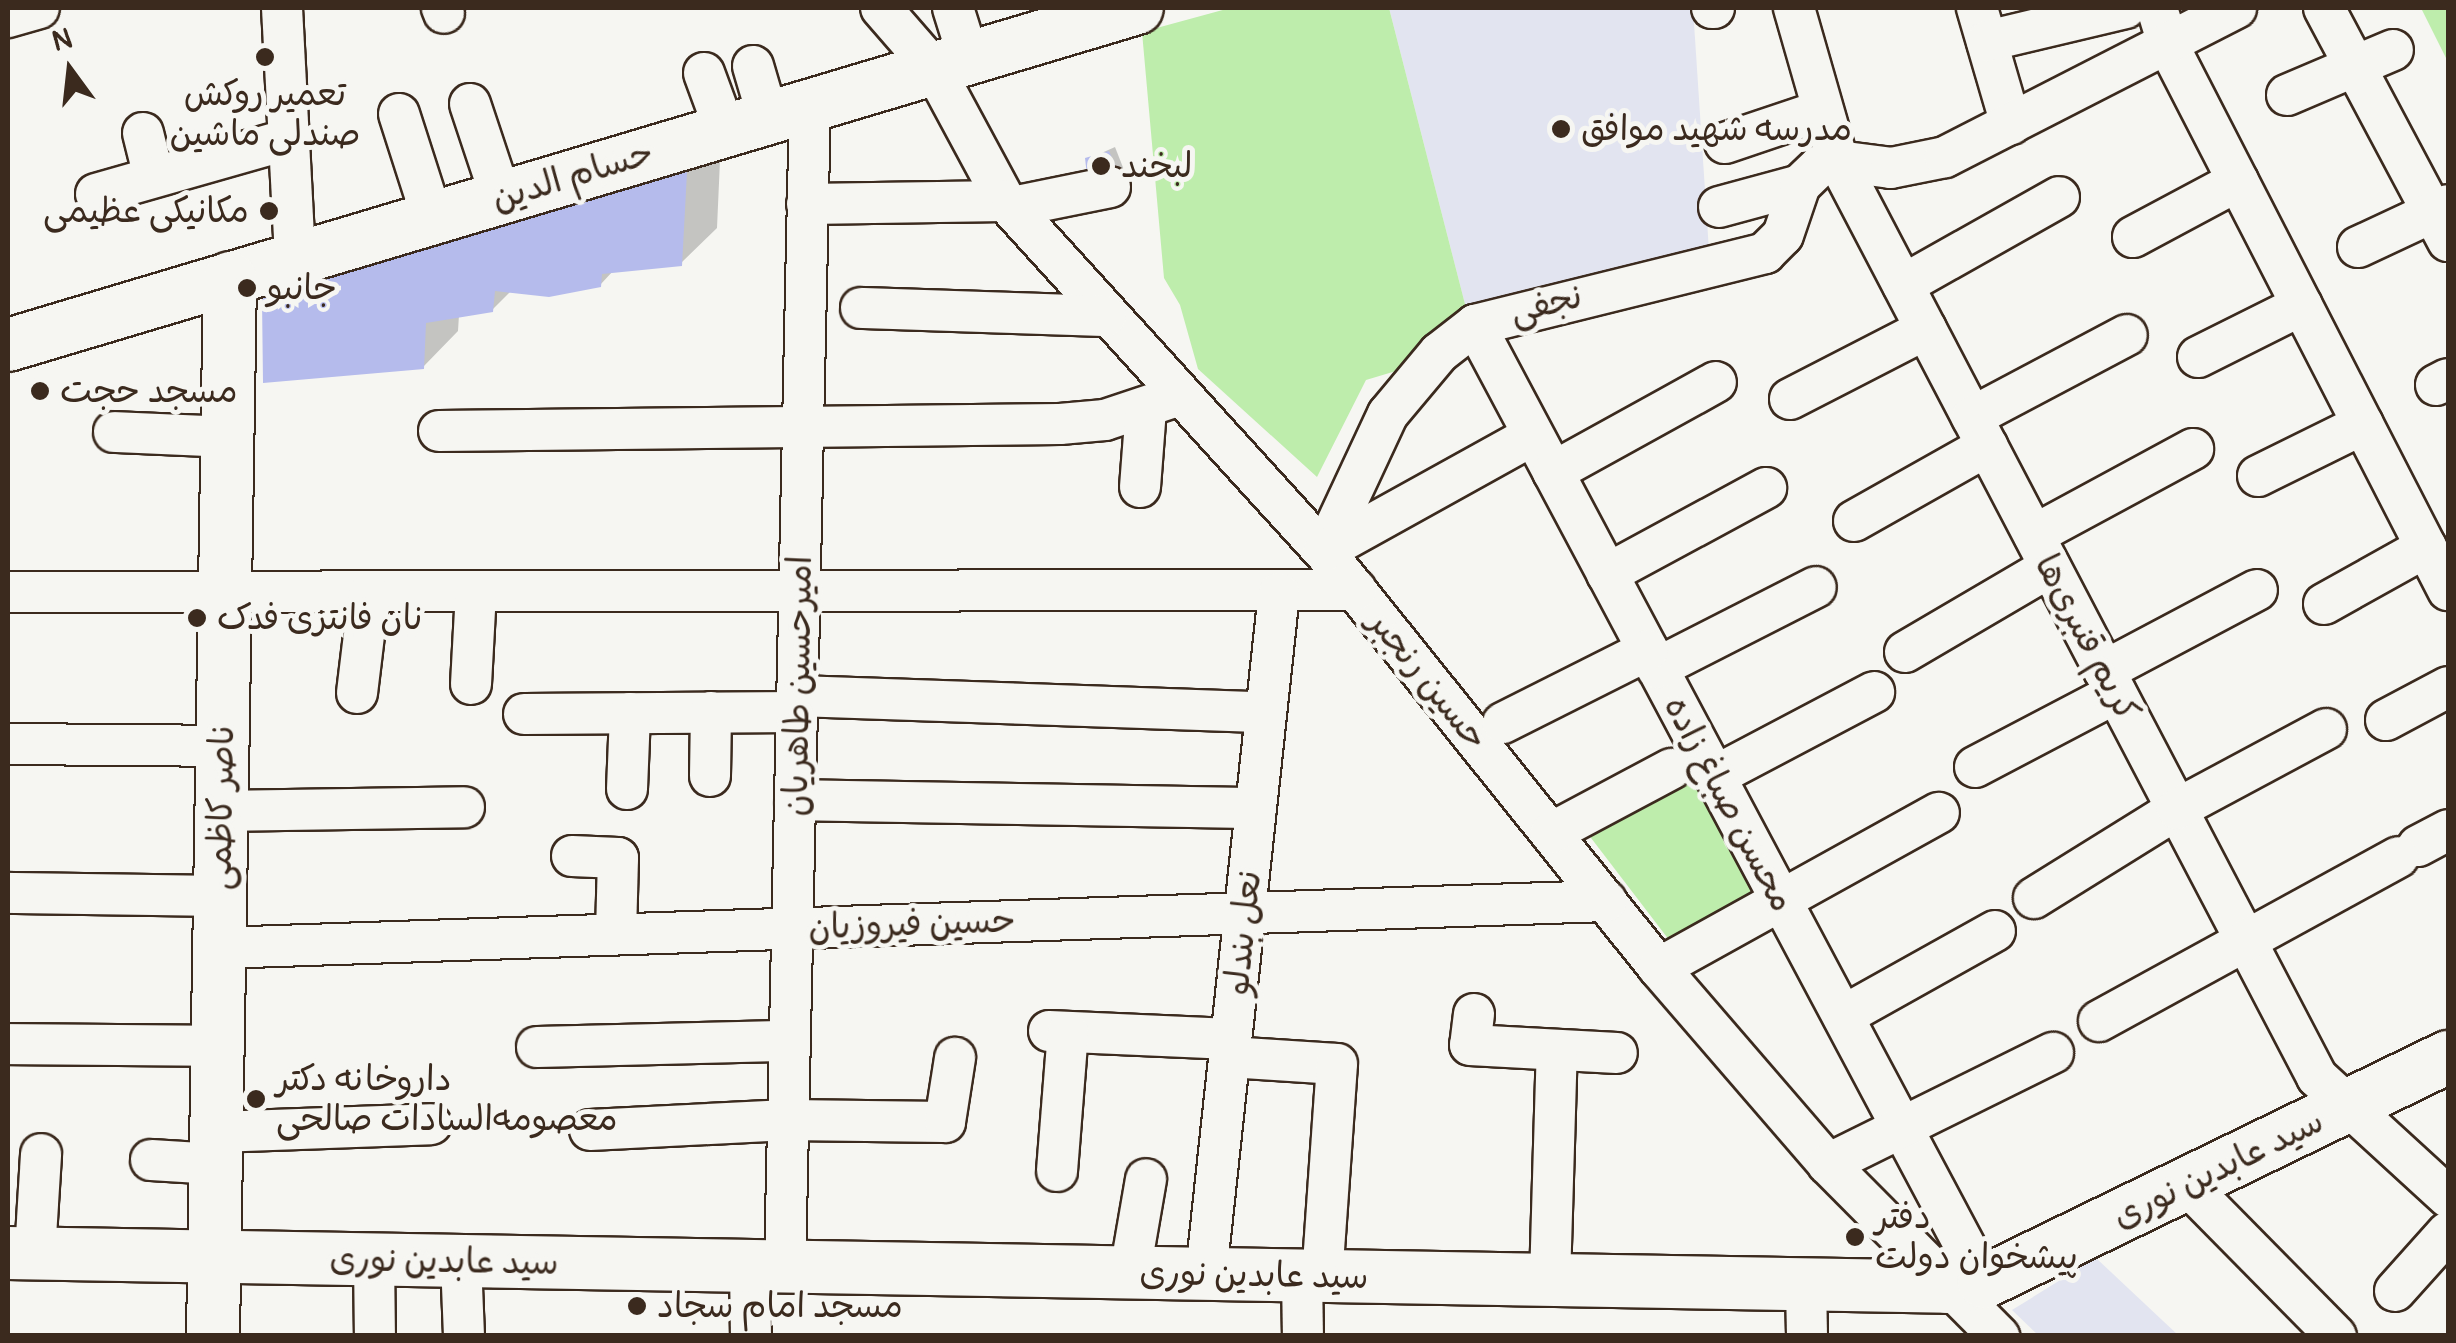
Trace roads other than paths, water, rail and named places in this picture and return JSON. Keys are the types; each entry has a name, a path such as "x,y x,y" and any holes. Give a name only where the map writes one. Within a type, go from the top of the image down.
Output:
{"main road":[{"name":"حسام الدین","path":"8,345 1133,8"},
{"name":"ناصر کاظمی","path":"213,1336 230,278"},
{"name":"سید عابدین نوری","path":"22,1253 1966,1284 2189,1187 2448,1057"}],"street":[{"path":"8,17 40,8"},
{"path":"282,8 296,259"},
{"name":"حسین رنجبر","path":"882,8 951,64 1009,204 1106,316 1163,402 1324,551 1660,968 1828,1164 1966,1284 1999,1336"},
{"path":"951,64 953,8"},
{"name":"کریم قنبری‌ها","path":"1794,8 1838,161 2317,1077 2351,1103 2448,1197"},
{"path":"2011,124 1982,24 2125,8"},
{"path":"1719,207 1800,185 1820,166 1838,161 1872,168 1918,165 2011,124 2163,26 2236,8"},
{"path":"2324,8 2375,57 2444,219 2358,247"},
{"path":"2163,26 2448,590"},
{"path":"2287,95 2375,57"},
{"path":"753,66 767,118"},
{"path":"704,74 767,118"},
{"path":"470,104 501,197"},
{"path":"1726,143 1824,110"},
{"path":"399,114 432,217"},
{"name":"امیرحسین طاهریان","path":"751,1336 768,1266 788,1120 807,204 767,118"},
{"path":"143,133 154,177"},
{"path":"96,194 289,139"},
{"path":"2133,237 2238,181"},
{"name":"نجفی","path":"1324,551 1388,414 1439,354 1475,326 1765,253 1784,235 1800,185"},
{"path":"807,204 1009,204 1110,186"},
{"path":"1903,285 2059,197"},
{"path":"2198,357 2302,305"},
{"path":"860,308 1106,316"},
{"name":"محسن صباغ زاده","path":"1475,326 1904,1131 1966,1284"},
{"path":"1790,399 1926,329"},
{"path":"1854,521 2127,335"},
{"path":"1553,472 1716,382"},
{"path":"439,431 1060,424 1163,402 1140,487"},
{"path":"2258,476 2363,424"},
{"path":"114,432 227,437"},
{"path":"1324,551 1533,435"},
{"path":"1905,652 2042,551 2193,449"},
{"path":"1607,574 1766,488"},
{"path":"2324,604 2426,546"},
{"path":"1503,723 1816,587"},
{"path":"8,592 800,594 1356,590"},
{"path":"1975,767 2257,590"},
{"name":"نعل بندلو","path":"1206,1274 1278,593"},
{"path":"357,693 368,594"},
{"path":"471,684 476,594"},
{"path":"2386,720 2448,687"},
{"path":"1715,776 1874,692"},
{"path":"524,714 711,712 797,704 1266,712"},
{"path":"710,776 711,712"},
{"path":"627,789 630,713"},
{"path":"2034,898 2177,809 2326,729"},
{"path":"8,744 222,746"},
{"path":"1550,832 1671,769"},
{"path":"795,800 1256,808"},
{"path":"222,810 464,807"},
{"path":"1660,968 1939,813"},
{"path":"2100,1020 2422,844"},
{"path":"572,856 618,858 616,934"},
{"path":"8,893 219,896"},
{"name":"حسین فیروزیان","path":"219,948 1606,901"},
{"path":"1843,1016 1995,931"},
{"path":"1474,1014 1470,1045 1617,1053"},
{"path":"1057,1171 1058,1032 1230,1048 1337,1064 1303,1336"},
{"path":"536,1047 790,1042"},
{"path":"8,1044 218,1046"},
{"path":"1550,1280 1557,1050"},
{"path":"1828,1164 1904,1131 2053,1053"},
{"path":"590,1130 788,1120 945,1122 955,1058"},
{"path":"151,1160 216,1148 432,1124"},
{"path":"22,1253 41,1154"},
{"path":"1130,1272 1146,1178"},
{"path":"2189,1187 2336,1336"},
{"path":"2395,1291 2448,1232"},
{"path":"374,1259 374,1336"},
{"path":"462,1261 464,1336"},
{"path":"1806,1284 1807,1336"}],"place":[{"name":"تعمیر روکش صندلی ماشین","path":"265,57"},
{"name":"مدرسه شهید موافق","path":"1561,129"},
{"name":"لبخند","path":"1101,166"},
{"name":"مکانیکی عظیمی","path":"269,211"},
{"name":"جانبو","path":"247,288"},
{"name":"مسجد حجت","path":"40,391"},
{"name":"نان فانتزی فدک","path":"197,618"},
{"name":"داروخانه دکتر معصومه‌السادات صالحی","path":"256,1099"},
{"name":"دفتر پیشخوان دولت","path":"1855,1237"},
{"name":"مسجد امام سجاد","path":"637,1306"}]}
